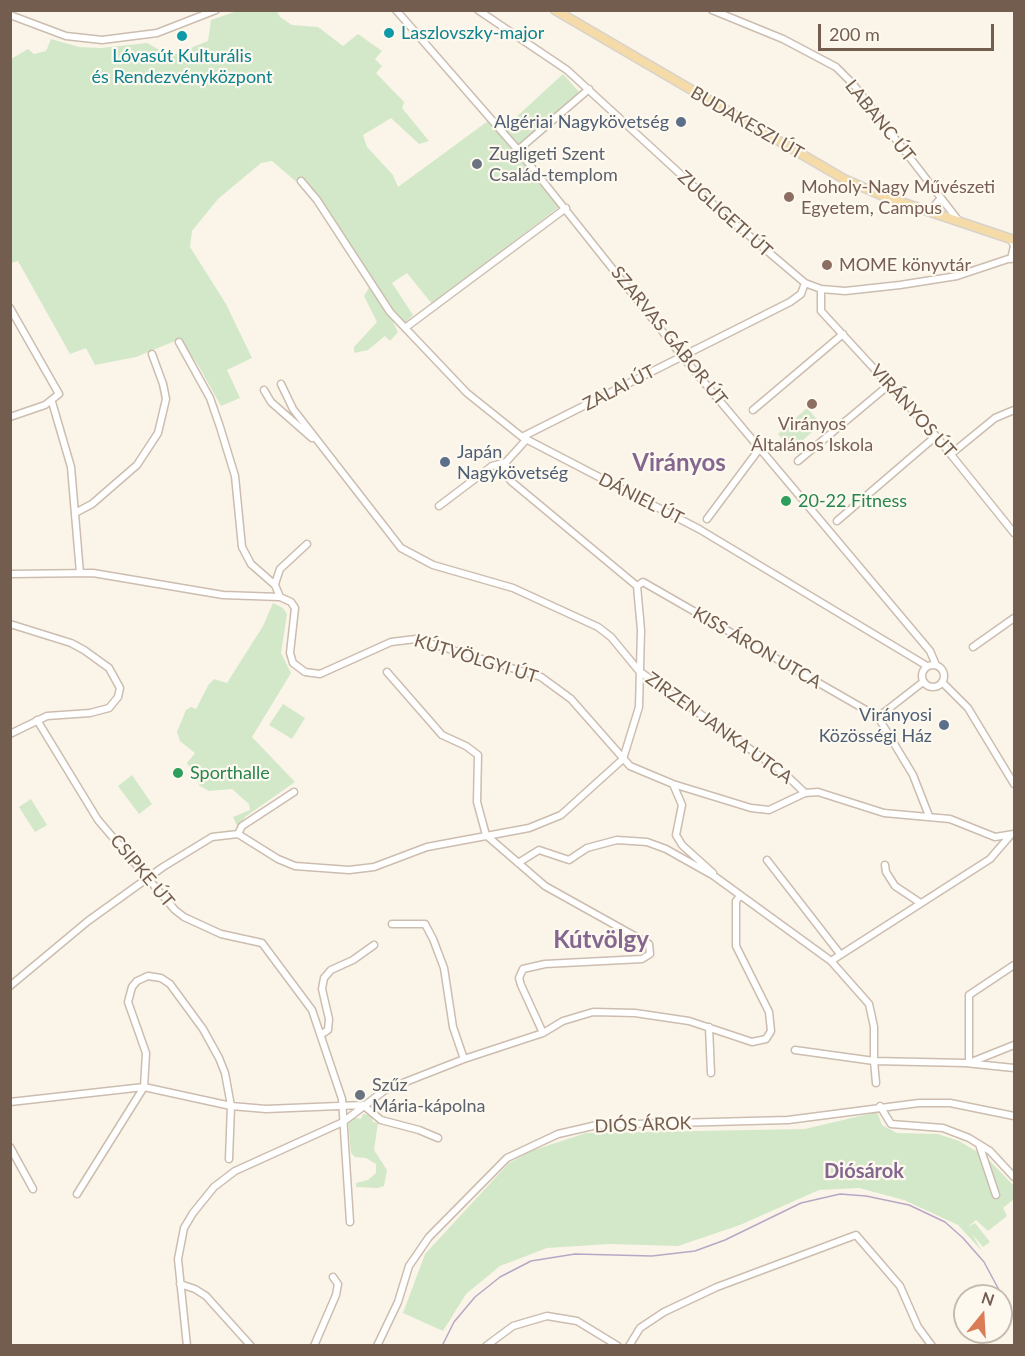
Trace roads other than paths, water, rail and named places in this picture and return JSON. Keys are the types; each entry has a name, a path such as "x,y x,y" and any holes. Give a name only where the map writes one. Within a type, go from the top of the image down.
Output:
{"main road":[{"name":"BUDAKESZI ÚT","path":"555,10 844,179 930,212 1013,240"}],"street":[{"path":"10,15 66,36 102,40 157,33 216,10"},
{"name":"SZARVAS GÁBOR ÚT","path":"396,10 566,208 682,356 930,651 936,665"},
{"name":"ZUGLIGETI ÚT","path":"478,10 490,13 567,70 726,216 805,283 821,289 844,291 935,280 1013,258"},
{"name":"LABANC ÚT","path":"712,10 783,39 836,67 853,84 958,221"},
{"path":"518,150 589,89"},
{"name":"DÁNIEL ÚT","path":"301,181 317,200 380,299 405,328 467,393 524,439 699,529 927,666"},
{"path":"930,212 941,198"},
{"path":"405,328 566,208"},
{"path":"1013,240 1013,258"},
{"name":"ZALAI ÚT","path":"439,506 492,466 506,462 524,439 795,299 805,283"},
{"name":"VIRÁNYOS ÚT","path":"821,289 820,311 936,436 1014,533"},
{"path":"10,309 59,394 51,402 10,417"},
{"path":"753,410 843,334"},
{"path":"10,574 109,575 223,595 280,597 275,585 251,564 242,547 235,476 220,427 210,398 178,342"},
{"path":"75,513 92,504 137,465 158,433 166,399 164,384 152,354"},
{"name":"ZIRZEN JANKA UTCA","path":"281,384 293,409 401,548 433,565 503,584 590,622 611,637 639,671 784,773 805,793"},
{"path":"798,461 890,384"},
{"name":"ZIRZEN JANKA UTCA","path":"264,390 271,402 320,444"},
{"path":"51,402 69,457 80,573"},
{"path":"951,454 995,418 1014,410"},
{"path":"837,521 936,436"},
{"path":"707,519 760,448"},
{"path":"10,986 88,921 212,837 238,834 288,864 306,868 349,870 374,867 434,845 529,828 561,815 623,759 639,707 641,630 637,586 512,482 506,475 506,462"},
{"path":"275,585 280,569 307,544"},
{"name":"KISS ÁRON UTCA","path":"637,586 643,582 878,717"},
{"name":"KÚTVÖLGYI ÚT","path":"280,597 291,602 295,608 290,653 293,663 304,672 320,674 391,642 416,639 541,677 566,695 630,766 673,784 763,810 775,808 805,793"},
{"path":"973,647 1014,618"},
{"path":"10,624 71,643 84,650 109,668 120,686 118,697 109,708 90,713 47,716 10,734"},
{"path":"936,665 944,673 942,682 933,688 923,682 922,673 927,666 936,665"},
{"path":"387,672 442,735 478,755 477,802 486,835 545,886 644,941 651,949 648,957 642,959 545,964 523,969 519,978 521,985 543,1034"},
{"path":"923,682 878,717 913,775 929,816"},
{"path":"942,682 968,708 1014,784"},
{"name":"CSIPKE ÚT","path":"37,720 98,820 147,879 184,918 221,934 256,940 267,946 312,1010 322,1034 342,1106 350,1222"},
{"path":"673,784 682,805 676,835 682,845 714,876"},
{"path":"238,834 242,826 294,792"},
{"path":"805,793 818,792 884,813 950,819 995,837 1012,835"},
{"path":"831,961 919,902 990,859 1012,835"},
{"path":"518,863 539,850 569,860 598,844 617,840 636,840 666,849 714,876 831,961 869,1004 874,1021 876,1083"},
{"path":"767,860 840,954"},
{"path":"885,865 895,886 919,902"},
{"path":"187,1346 178,1252 184,1228 214,1187 246,1164 343,1122 363,1104 385,1090 464,1059 543,1034 563,1021 609,1011 635,1012 709,1027 757,1043 769,1036 771,1018 736,946 736,901 740,896 743,897"},
{"path":"392,924 425,924 434,939 444,968 453,1027 464,1059"},
{"name":"CSIPKE ÚT","path":"322,1034 328,1030 330,1019 322,989 324,978 331,970 353,960 375,945"},
{"path":"969,1063 969,995 1014,965"},
{"path":"77,1194 144,1087 146,1053 128,1002 137,981 153,976 170,984 203,1029 225,1073 231,1106 229,1159"},
{"path":"709,1027 711,1073"},
{"path":"969,1063 1014,1045"},
{"path":"795,1050 1014,1068"},
{"path":"10,1102 144,1087 158,1088 231,1106 266,1109 363,1104 381,1120 419,1130 438,1138"},
{"name":"DIÓS ÁROK","path":"377,1346 398,1302 409,1266 418,1251 507,1158 530,1145 576,1128 597,1125 753,1123 829,1116 880,1106 950,1103 1014,1116"},
{"path":"880,1106 891,1124 949,1130 979,1144 1014,1177"},
{"path":"979,1144 996,1195"},
{"path":"10,1147 33,1189"},
{"path":"629,1346 645,1324 675,1307 717,1287 856,1236 900,1286 918,1327 932,1346"},
{"path":"314,1346 336,1295 338,1284 333,1277"},
{"path":"180,1284 195,1288 206,1296 251,1346"},
{"path":"486,1346 502,1332 525,1321 554,1316 577,1321 618,1346"}],"tram line":[{"path":"442,1346 454,1322 475,1297 500,1277 531,1261 575,1254 652,1256 695,1251 725,1240 801,1203 840,1194 866,1196 909,1205 945,1222 984,1262 1014,1318"}],"place":[{"name":"Laszlovszky-major","path":"389,33"},
{"name":"Lóvasút Kulturális és Rendezvényközpont","path":"182,36"},
{"name":"Algériai Nagykövetség","path":"681,122"},
{"name":"Zugligeti Szent Család-templom","path":"477,164"},
{"name":"Moholy-Nagy Művészeti Egyetem, Campus","path":"789,197"},
{"name":"MOME könyvtár","path":"827,265"},
{"name":"Virányos Általános Iskola","path":"812,404"},
{"name":"Japán Nagykövetség","path":"445,462"},
{"name":"20-22 Fitness","path":"786,501"},
{"name":"Virányosi Közösségi Ház","path":"944,725"},
{"name":"Sporthalle","path":"178,773"},
{"name":"Szűz Mária-kápolna","path":"360,1095"}],"district":[{"name":"Virányos","path":"679,463"},
{"name":"Kútvölgy","path":"601,940"},
{"name":"Diósárok","path":"864,1172"}]}
